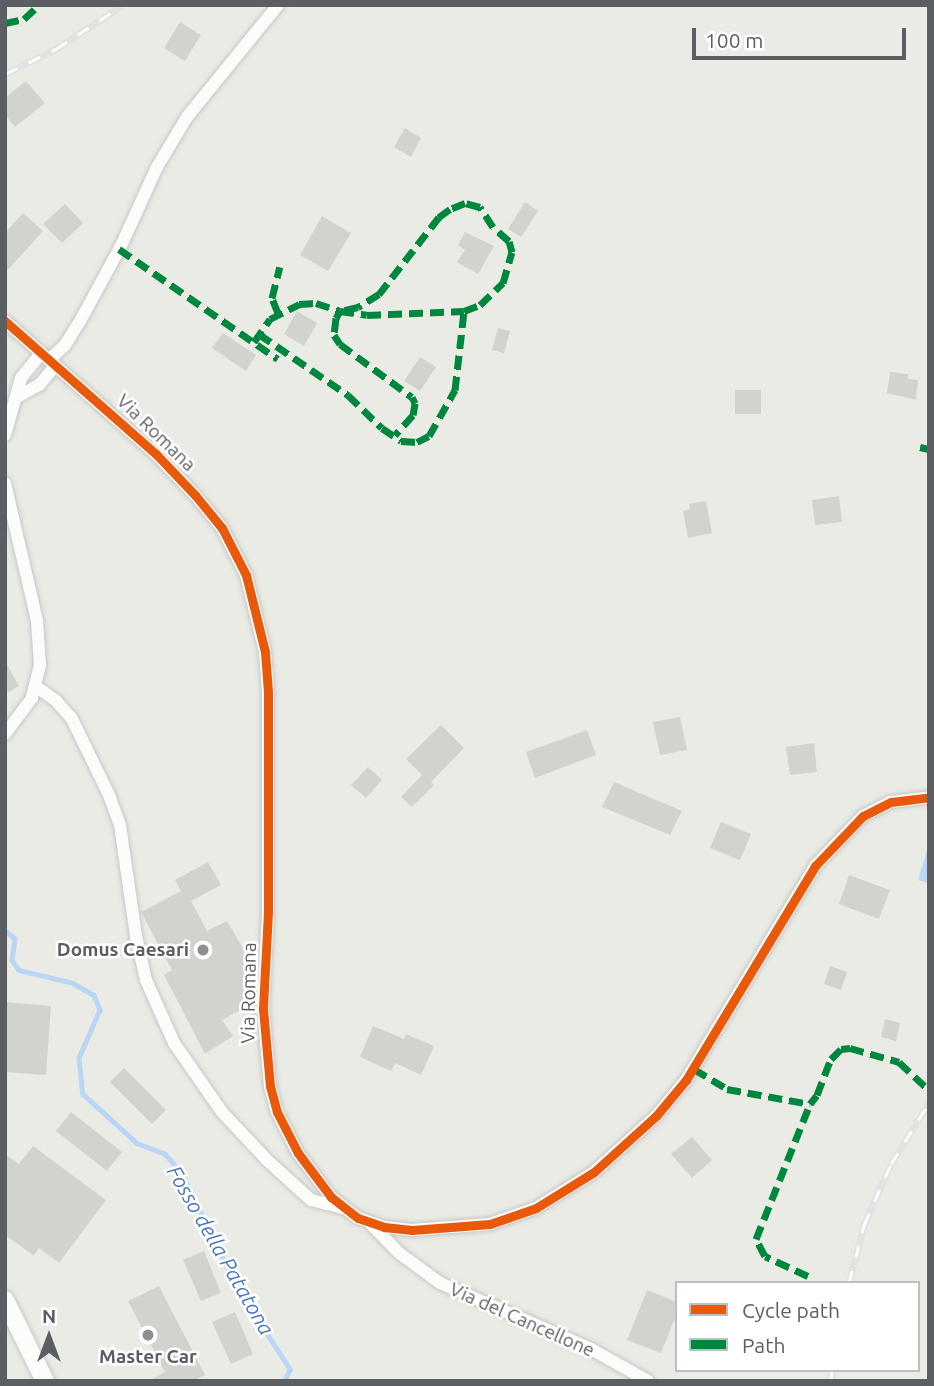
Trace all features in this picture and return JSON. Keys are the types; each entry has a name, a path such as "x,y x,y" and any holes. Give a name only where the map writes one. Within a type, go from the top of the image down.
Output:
{"main road":[{"path":"5,1300 45,1381"}],"street":[{"path":"5,435 23,374 48,360 65,345 121,246 157,167 187,117 278,5"},
{"name":"Via Romana","path":"5,321 156,454 195,495 231,544 252,590 265,652 268,692 268,912 263,1009 268,1074 276,1112 290,1142 320,1185 344,1208 371,1223 394,1229 455,1229 500,1222 563,1193 612,1158 668,1104 694,1069 816,866 863,816 891,802 929,797"},
{"path":"17,397 40,384 48,360"},
{"path":"5,483 37,621 40,665 37,687 26,709 5,734"},
{"path":"37,687 56,701 72,719 110,795 120,825 136,936 146,980 174,1043 222,1112 268,1161 311,1200 344,1208"},
{"name":"Via del Cancellone","path":"371,1223 399,1253 440,1283 488,1307 591,1349 648,1381"}],"water":[{"path":"929,844 929,883 918,880"}],"building":[{"path":"180,22 201,35 185,61 164,48"},
{"path":"26,81 45,103 15,127 5,115 5,98"},
{"path":"405,128 421,138 411,157 394,147"},
{"path":"525,202 538,211 521,237 508,229"},
{"path":"65,204 83,223 62,243 43,224"},
{"path":"23,213 43,231 5,273 5,233"},
{"path":"322,216 351,233 328,271 300,255"},
{"path":"465,232 494,246 478,274 457,262 465,250 458,245"},
{"path":"297,311 317,323 304,346 284,334"},
{"path":"498,328 510,331 504,353 492,350"},
{"path":"223,333 256,355 246,371 212,348"},
{"path":"420,357 436,367 420,391 404,381"},
{"path":"890,372 908,374 908,379 918,380 916,400 887,393"},
{"path":"735,390 761,390 761,414 735,414"},
{"path":"839,496 842,522 815,525 812,500"},
{"path":"706,501 712,533 688,538 683,511 690,509 689,504"},
{"path":"5,661 19,686 5,694"},
{"path":"680,717 687,750 660,755 653,722"},
{"path":"441,725 464,748 431,782 434,785 412,807 401,797 422,775 406,759"},
{"path":"587,730 596,755 535,778 526,752"},
{"path":"814,743 817,772 790,775 786,747"},
{"path":"368,767 382,780 366,798 351,785"},
{"path":"614,782 682,811 670,835 602,807"},
{"path":"721,822 751,834 740,860 710,848"},
{"name":"Domus Caesari","path":"208,862 221,885 191,901 207,931 227,921 255,969 248,1006 222,1020 233,1036 205,1054 164,975 172,970 141,912 181,891 175,880"},
{"path":"849,875 890,890 879,919 839,904"},
{"path":"830,966 847,972 841,990 824,984"},
{"path":"5,1002 51,1006 46,1075 5,1072"},
{"path":"885,1019 900,1023 896,1041 881,1037"},
{"path":"373,1026 404,1039 406,1034 434,1046 421,1075 395,1063 391,1071 360,1057"},
{"path":"124,1068 166,1110 152,1124 110,1082"},
{"path":"71,1112 122,1152 107,1171 56,1131"},
{"path":"692,1137 712,1160 692,1178 671,1154"},
{"path":"33,1146 106,1200 59,1263 39,1248 34,1256 5,1235 5,1154 19,1164"},
{"path":"204,1251 221,1293 201,1301 183,1260"},
{"path":"159,1286 205,1375 193,1381 149,1381 165,1372 128,1301"},
{"path":"647,1290 675,1301 675,1318 661,1353 627,1340"},
{"path":"235,1312 253,1354 231,1364 212,1322"}],"waterway":[{"name":"Fosso della Patatona","path":"5,930 15,939 12,960 19,970 73,983 94,995 100,1010 79,1058 83,1094 137,1143 165,1154 181,1172 237,1287 290,1369 285,1381"}],"railway":[{"path":"5,74 56,49 123,5"},
{"path":"850,1281 864,1225 891,1164 929,1103"},
{"path":"831,1381 832,1372"}],"marked path":[{"path":"5,23 24,19 39,5"},
{"path":"254,342 270,319 299,304 316,303 340,311 367,315 464,311 480,305 503,283 512,252 509,241 493,227 480,207 465,203 439,217 379,294 358,307 340,311 336,318 334,335 340,344 412,397 415,403 413,415 395,435"},
{"path":"119,249 278,359"},
{"path":"278,313 272,298 280,267"},
{"path":"259,334 348,395 382,428 401,441 417,442 429,436 455,390 464,311"},
{"path":"920,447 929,449"},
{"path":"694,1069 727,1089 810,1104 817,1095 831,1059 841,1049 850,1048 899,1062 929,1090"},
{"path":"808,1276 765,1256 756,1239 810,1104"}],"cycle path":[{"path":"5,321 156,454 195,495 222,528 246,575 265,652 268,692 268,912 263,1009 270,1086 277,1112 298,1153 331,1197 358,1218 384,1227 412,1230 490,1224 536,1208 594,1172 656,1116 686,1080 815,866 863,816 891,802 929,797"}],"place":[{"name":"Domus Caesari","path":"203,950"},
{"name":"Master Car","path":"148,1335"}]}
